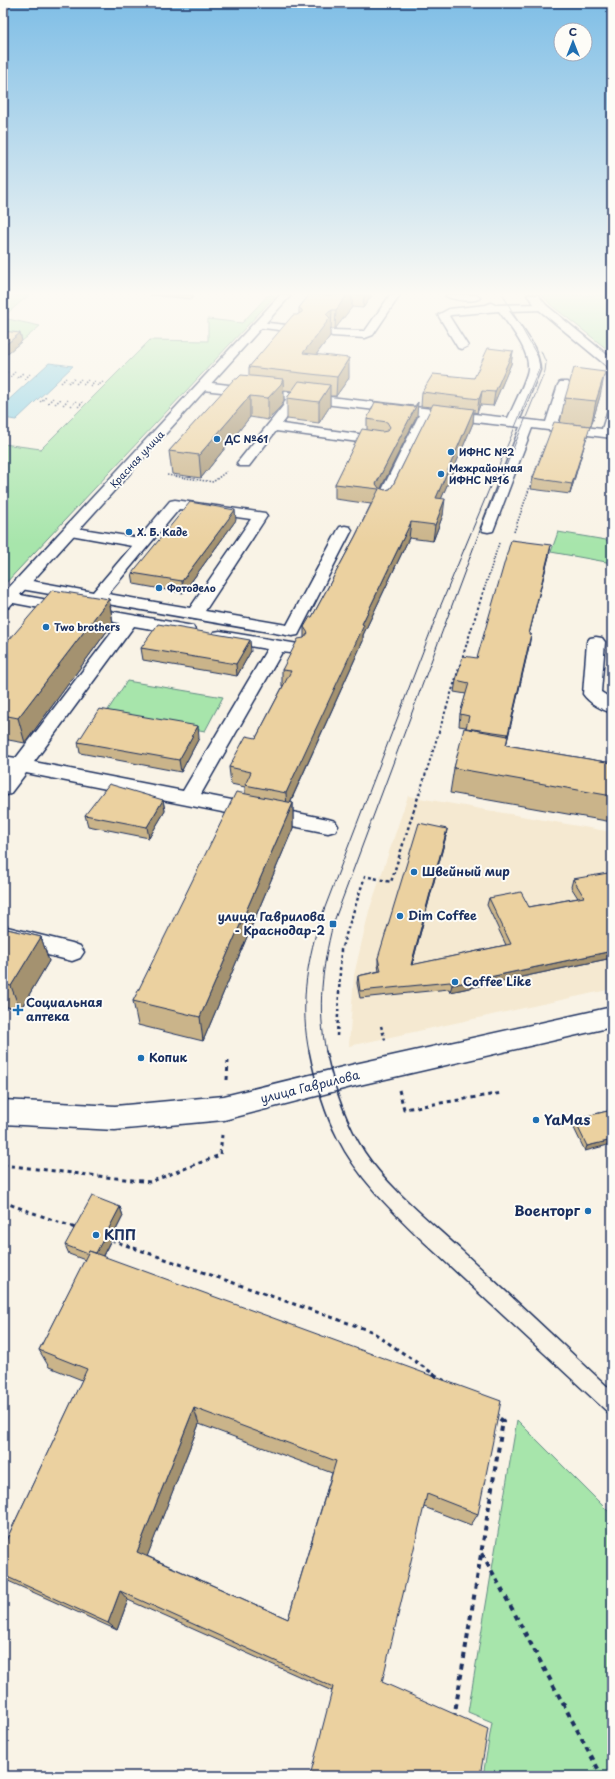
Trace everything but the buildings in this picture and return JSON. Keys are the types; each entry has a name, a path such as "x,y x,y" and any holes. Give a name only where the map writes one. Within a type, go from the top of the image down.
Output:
{"main road":[{"name":"Красная улица","path":"6,601 210,378"},
{"path":"512,423 531,378"},
{"path":"549,433 564,385"},
{"path":"203,386 528,425 549,433 605,435 612,413"},
{"path":"244,463 289,406 294,397"},
{"path":"384,500 427,412"},
{"path":"488,528 528,425"},
{"path":"273,427 381,441"},
{"path":"97,597 175,504 260,516 195,614"},
{"path":"21,584 292,631 345,530"},
{"path":"70,531 142,543"},
{"path":"6,601 130,620 298,649"},
{"path":"3,789 12,764 130,620"},
{"path":"596,642 592,694 612,707"},
{"path":"188,798 277,646"},
{"path":"12,764 328,826"},
{"path":"3,935 72,952"},
{"name":"улица Гаврилова","path":"3,1112 115,1118 224,1108 355,1075 612,1017"}],"path":[{"path":"61,383 66,378"},
{"path":"68,383 74,378"},
{"path":"76,384 81,379"},
{"path":"83,385 88,380"},
{"path":"90,386 95,381"},
{"path":"98,386 102,382"},
{"path":"4,398 9,393"},
{"path":"40,402 46,397"},
{"path":"48,403 53,398"},
{"path":"55,404 61,399"},
{"path":"63,405 68,400"},
{"path":"71,406 76,401"},
{"path":"78,407 83,402"},
{"path":"514,532 549,433"},
{"path":"167,475 213,482 221,475 244,463"},
{"path":"337,1036 341,950 365,876 391,882 501,538"},
{"path":"3,1165 150,1182 220,1155"},
{"path":"3,1202 82,1230"},
{"path":"111,1240 371,1331 450,1385"},
{"path":"454,1720 503,1421 490,1412"},
{"path":"481,1552 602,1776"}],"shaded area":[{"path":"408,796 612,832 612,989 349,1046 354,975 369,911"}],"green space":[{"path":"112,378 198,378 3,586 3,444 41,449"},
{"path":"558,532 612,541 612,563 551,552"},
{"path":"127,681 223,697 205,731 106,713"},
{"path":"517,1420 612,1515 612,1776 483,1776 492,1722 468,1712"}],"water":[{"path":"33,378 60,378 16,420 3,418 3,405"}],"tram line":[{"path":"309,1052 305,1019 306,987 314,939 319,923 438,612 535,378"},
{"path":"326,1052 323,1035 321,1003 326,957 333,924 485,517 542,378"},
{"path":"309,1051 320,1096 332,1128 345,1153 364,1180 386,1205 422,1241 612,1417"},
{"path":"326,1051 333,1078 346,1116 365,1152 386,1179 411,1204 482,1268 612,1390"}],"place":[{"name":"ДС №61","path":"217,439"},
{"name":"ИФНС №2","path":"451,452"},
{"name":"Межрайонная ИФНС №16","path":"441,474"},
{"name":"Х. Б. Каде","path":"129,532"},
{"name":"Фотодело","path":"159,588"},
{"name":"Two brothers","path":"46,627"},
{"name":"Швейный мир","path":"414,872"},
{"name":"Dim Coffee","path":"400,916"},
{"name":"улица Гаврилова - Краснодар-2","path":"333,924"},
{"name":"Coffee Like","path":"455,982"},
{"name":"Социальная аптека","path":"18,1010"},
{"name":"Копик","path":"141,1058"},
{"name":"YaMas","path":"536,1120"},
{"name":"Военторг","path":"588,1211"},
{"name":"КПП","path":"96,1235"}]}
